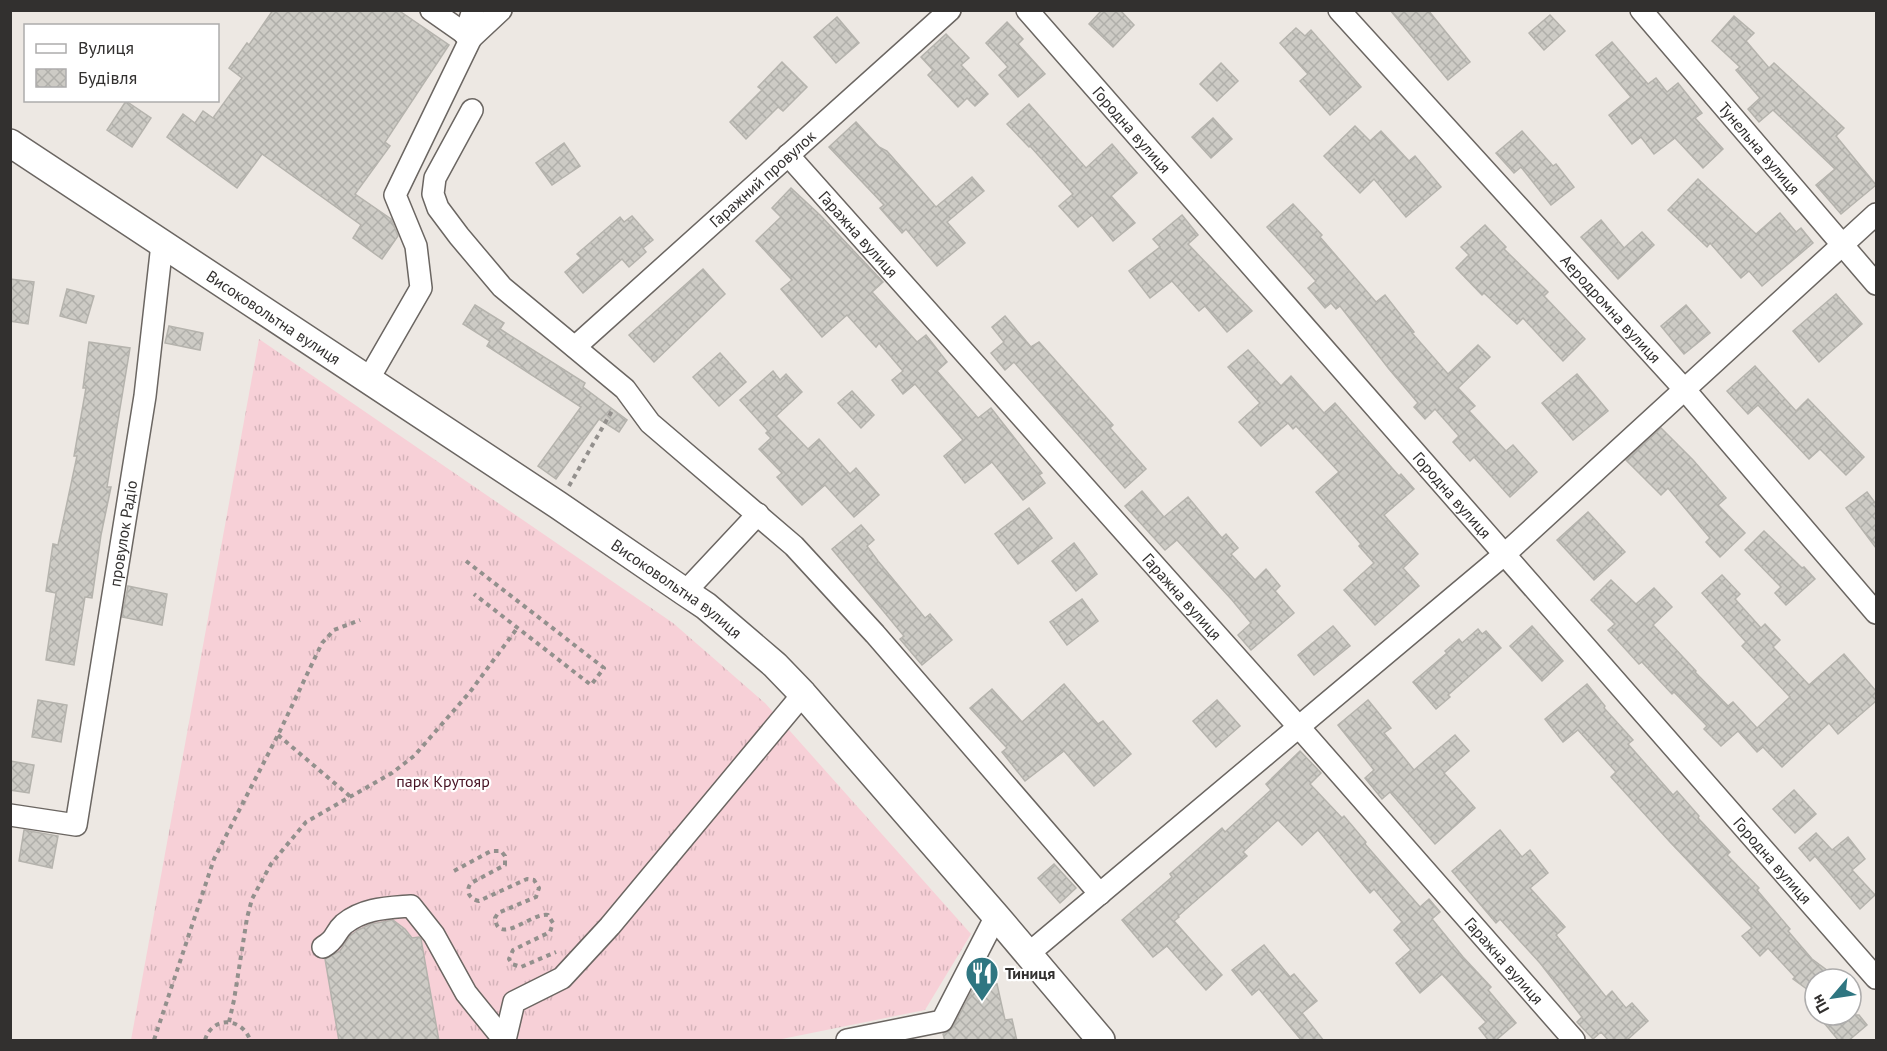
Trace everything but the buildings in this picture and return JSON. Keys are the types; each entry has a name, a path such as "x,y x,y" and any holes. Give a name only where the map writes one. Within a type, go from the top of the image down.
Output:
{"main road":[{"name":"Високовольтна вулиця","path":"10,144 558,505 706,606 775,665 803,694 1101,1041"}],"street":[{"path":"431,10 468,36"},
{"path":"368,380 421,288 416,246 395,195 468,36 473,10"},
{"path":"468,36 501,10"},
{"name":"Гаражний провулок","path":"575,347 950,10"},
{"name":"Городна вулиця","path":"1027,10 1506,553 1876,978"},
{"name":"Аеродромна вулиця","path":"1340,10 1685,390 1876,613"},
{"name":"Тунельна вулиця","path":"1641,10 1876,284"},
{"path":"472,110 435,178 433,194 438,208 502,287 625,389 650,423 794,546 875,634 1100,894"},
{"name":"Гаражна вулиця","path":"788,154 1298,726 1574,1041"},
{"path":"1028,954 1506,553 1876,214"},
{"name":"провулок Радіо","path":"10,814 76,825 146,396 162,244"},
{"path":"685,592 758,514"},
{"path":"504,1041 514,1002 562,978 591,947 803,694"},
{"path":"322,947 333,942 343,925 366,910 411,906 434,935 466,993 504,1041"},
{"path":"847,1041 942,1021 996,916"}],"path":[{"path":"558,505 625,389"},
{"path":"466,561 604,668 591,685 474,594"},
{"path":"154,1041 213,859 278,735 322,643 334,630 360,620"},
{"path":"229,1022 252,899 271,864 306,822 352,798 414,756 470,692 518,627"},
{"path":"278,735 352,798"},
{"path":"454,871 491,851 498,850 505,856 505,865 471,883 468,888 471,897 479,901 527,879 534,880 538,885 539,891 536,897 501,911 495,918 496,925 503,931 542,914 548,915 552,920 553,927 550,932 511,952 510,962 515,966 524,966 575,943 591,947"},
{"path":"205,1041 214,1026 229,1022 243,1027 250,1041"}],"green space":[{"name":"парк Крутояр","path":"259,339 673,623 765,703 971,934 925,1010 777,1040 131,1040"}],"place":[{"name":"Тиниця","path":"982,1002"}]}
